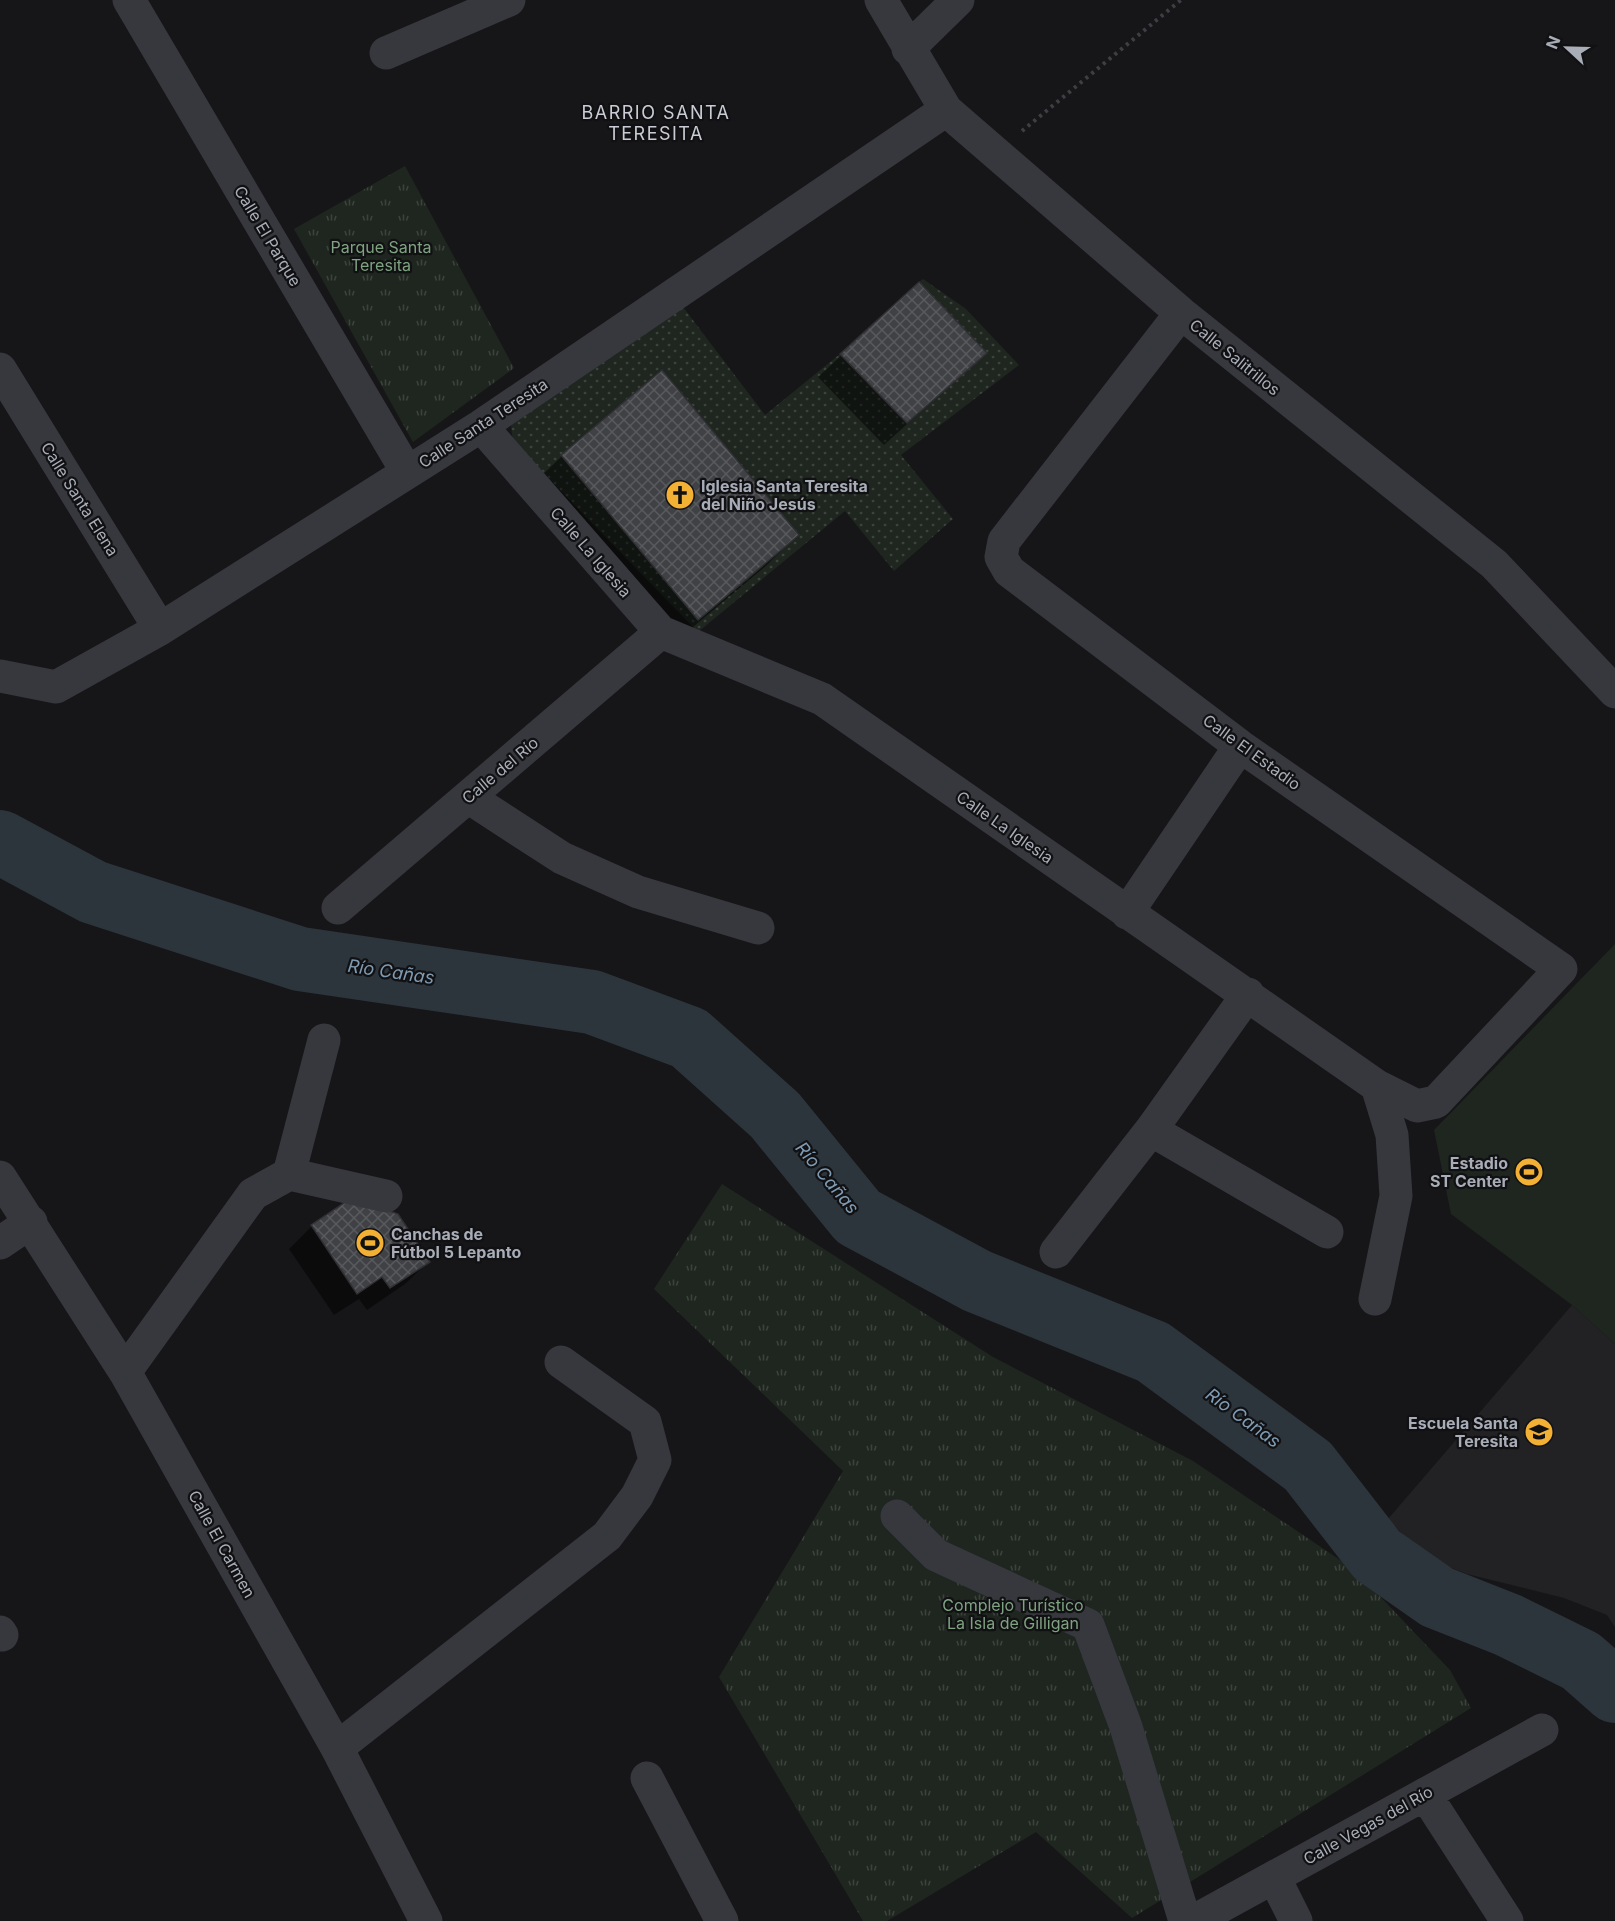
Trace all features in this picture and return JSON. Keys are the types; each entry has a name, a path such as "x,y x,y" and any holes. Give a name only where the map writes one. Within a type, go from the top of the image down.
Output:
{"street":[{"name":"Calle El Parque","path":"129,0 407,472"},
{"path":"387,53 509,0"},
{"name":"Calle Salitrillos","path":"881,0 946,110 1181,313 1494,564 1615,692"},
{"path":"908,49 958,0"},
{"name":"Calle Santa Teresita","path":"0,676 56,687 160,629 481,426 946,110"},
{"name":"Calle El Estadio","path":"1181,313 1004,541 1001,557 1009,571 1240,746 1561,969 1436,1102 1417,1106 1377,1086"},
{"name":"Calle Santa Elena","path":"0,369 160,629"},
{"name":"Calle La Iglesia","path":"481,426 661,632 822,699 1377,1086"},
{"name":"Calle del Río","path":"338,908 661,632"},
{"path":"1127,913 1240,746"},
{"path":"468,797 525,835 584,868 638,892 758,928"},
{"path":"1056,1252 1151,1130 1248,994"},
{"path":"289,1174 324,1040"},
{"path":"1375,1299 1396,1196 1392,1135 1377,1086"},
{"path":"1151,1130 1327,1232"},
{"path":"125,1372 253,1194 289,1174 386,1196"},
{"name":"Calle El Carmen","path":"0,1177 31,1222 125,1372 337,1748 426,1921"},
{"path":"0,1243 31,1222"},
{"path":"337,1748 607,1536 637,1497 655,1460 645,1422 561,1362"},
{"path":"897,1516 936,1555 1088,1625 1126,1727 1185,1921"},
{"name":"Calle Vegas del Río","path":"1194,1921 1542,1730"},
{"path":"647,1778 722,1921"},
{"path":"1425,1794 1507,1921"},
{"path":"1274,1877 1296,1921"}],"path":[{"path":"995,153 1180,0"}],"shaded area":[{"name":"Escuela Santa Teresita","path":"1572,1305 1615,1344 1615,1627 1607,1615 1564,1598 1467,1574 1424,1557 1388,1519"}],"green space":[{"name":"Parque Santa Teresita","path":"405,166 514,368 413,442 294,229"},
{"path":"923,279 966,309 1019,365 901,455 953,519 894,571 845,511 698,632 513,442 511,426 518,417 683,307 765,415 840,354 907,423 987,353 919,282","holes":["663,370 799,535 698,620 561,455"]},
{"name":"Estadio ST Center","path":"1615,944 1615,1344 1572,1305 1451,1214 1434,1130"},
{"name":"Complejo Turístico La Isla de Gilligan","path":"722,1184 993,1357 1193,1461 1355,1570 1450,1670 1471,1708 1132,1918 1036,1832 887,1921 863,1921 719,1677 843,1471 654,1289"}],"building":[{"path":"919,282 987,353 907,423 840,354"},
{"name":"Iglesia Santa Teresita del Niño Jesús","path":"662,370 799,535 698,620 561,455"},
{"name":"Canchas de Fútbol 5 Lepanto","path":"353,1197 398,1214 430,1262 390,1288 382,1277 357,1294 311,1225"}],"waterway":[{"name":"Río Cañas","path":"0,842 93,892 300,959 592,1002 689,1038 775,1115 858,1217 977,1281 1153,1352 1308,1466 1377,1555 1437,1597 1508,1625 1581,1661 1615,1691"}],"place":[{"name":"Iglesia Santa Teresita del Niño Jesús","path":"680,495"},
{"name":"Estadio ST Center","path":"1529,1172"},
{"name":"Canchas de Fútbol 5 Lepanto","path":"370,1243"},
{"name":"Escuela Santa Teresita","path":"1539,1432"}],"district":[{"name":"BARRIO SANTA TERESITA","path":"656,123"}]}
